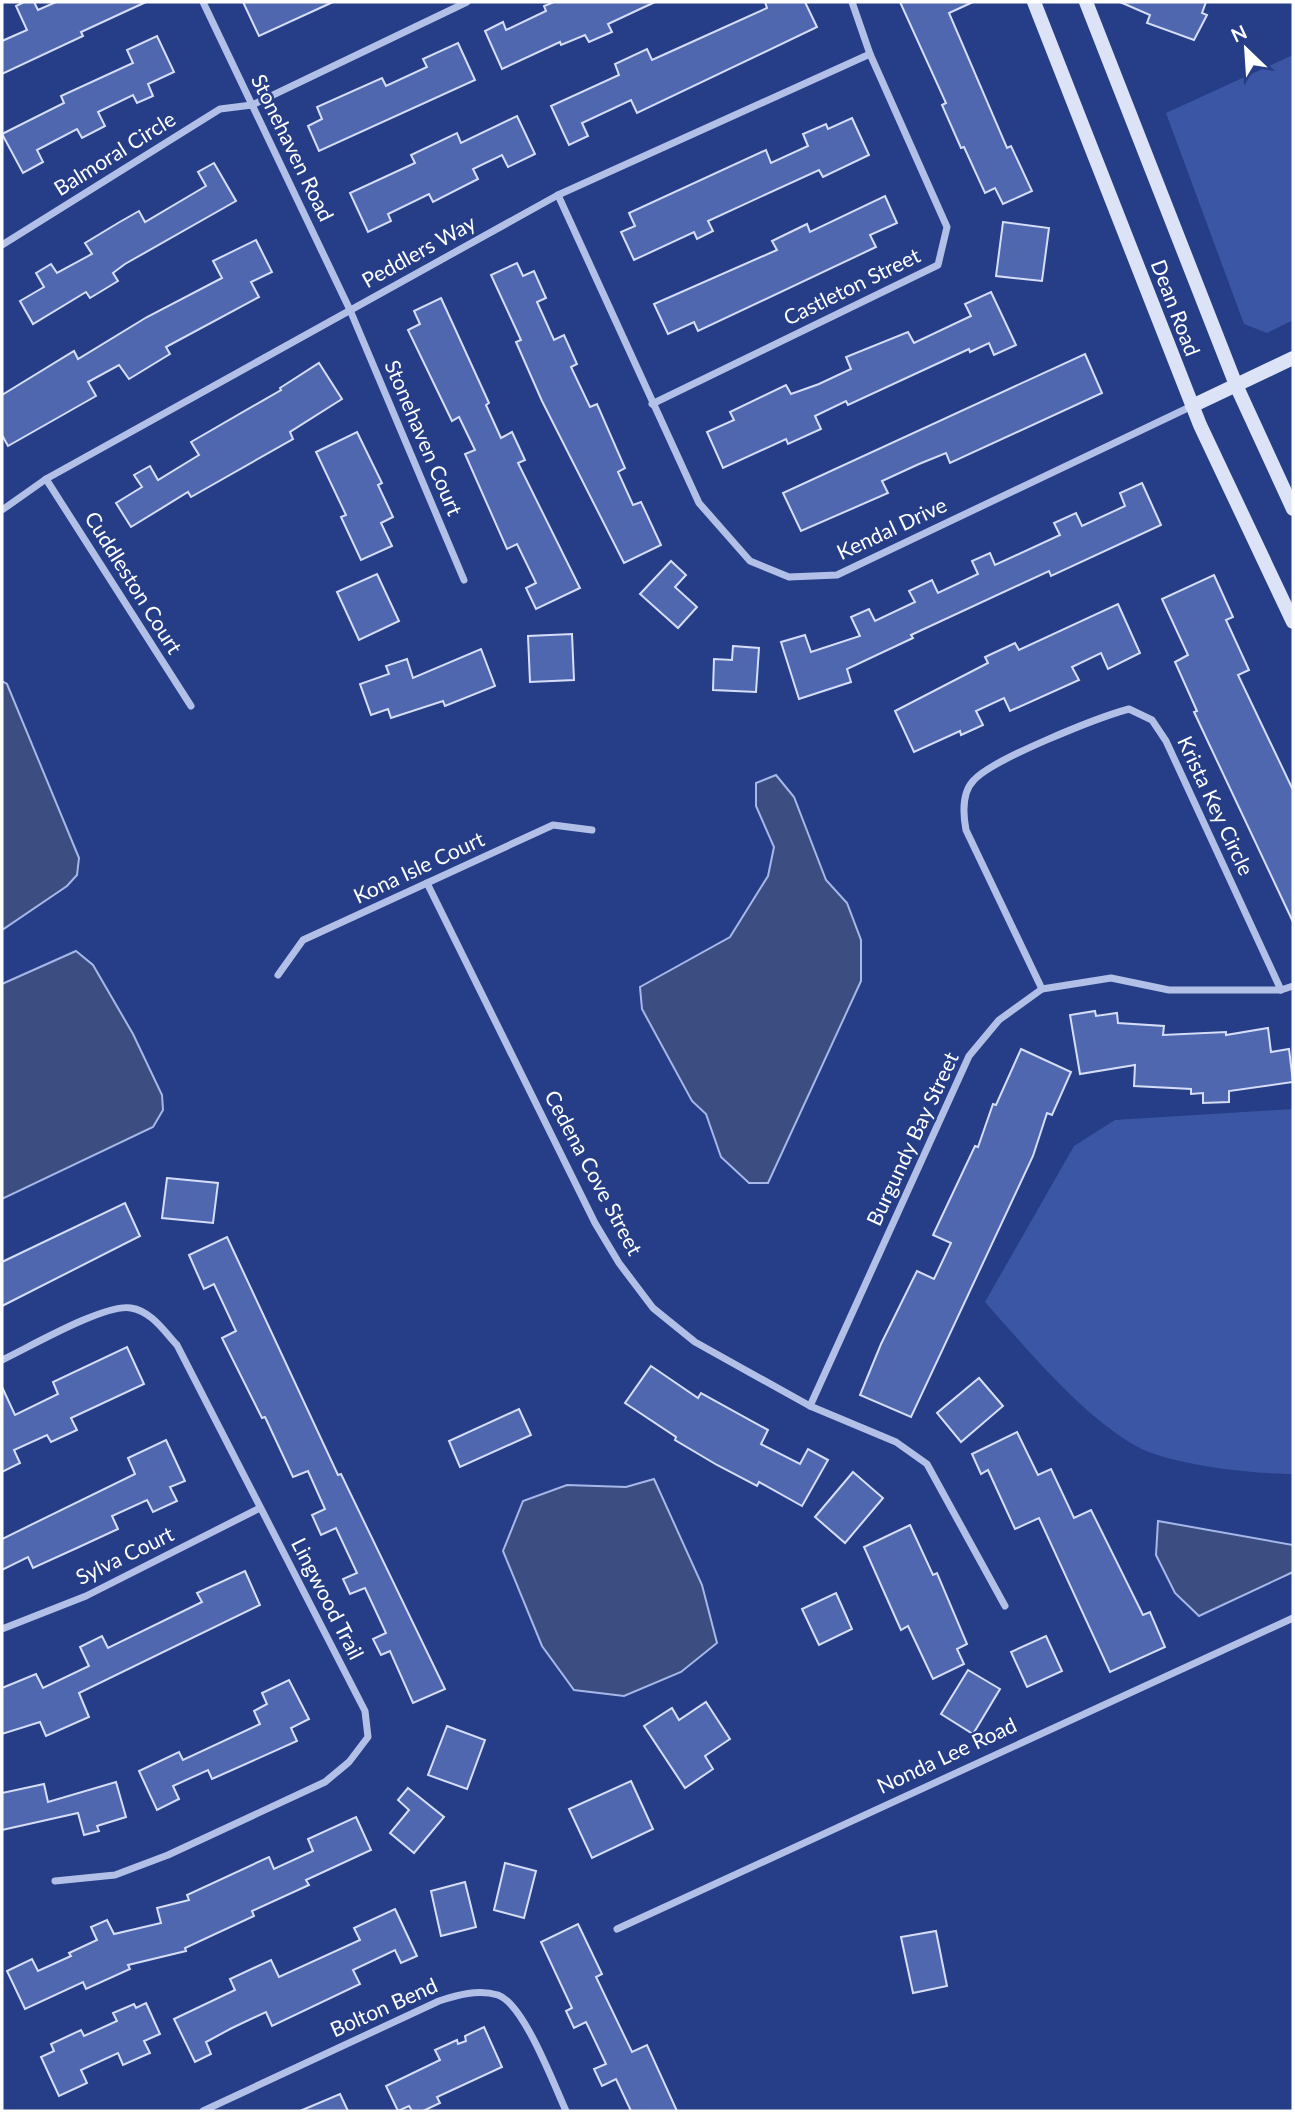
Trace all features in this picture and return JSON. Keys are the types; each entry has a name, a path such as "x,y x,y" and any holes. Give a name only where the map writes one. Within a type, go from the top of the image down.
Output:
{"main road":[{"name":"Dean Road","path":"1034,2 1192,407 1293,622"},
{"name":"Dean Road","path":"1086,2 1236,385 1293,509"},
{"path":"1192,407 1293,358"}],"street":[{"name":"Stonehaven Road","path":"203,2 350,310"},
{"name":"Balmoral Circle","path":"2,245 220,109 252,105 467,2"},
{"path":"852,2 870,54"},
{"name":"Peddlers Way","path":"2,510 46,479 558,195 870,54"},
{"name":"Castleton Street","path":"652,404 938,265 947,227 870,54"},
{"name":"Kendal Drive","path":"558,195 699,503 750,561 789,577 837,575 1192,407"},
{"name":"Stonehaven Court","path":"350,310 464,580"},
{"name":"Cuddleston Court","path":"46,479 191,706"},
{"name":"Krista Key Circle","path":"1042,989 967,831 962,807 972,781 992,766 1105,715 1129,709 1152,720 1166,741 1281,990"},
{"name":"Kona Isle Court","path":"278,975 303,940 553,825 592,830"},
{"name":"Cedena Cove Street","path":"427,883 595,1223 619,1263 653,1308 695,1342 810,1406 896,1442 927,1464 1005,1606"},
{"name":"Burgundy Bay Street","path":"810,1406 969,1056 999,1020 1042,989 1111,978 1169,990 1281,990 1293,986"},
{"name":"Lingwood Trail","path":"2,1360 102,1312 131,1308 152,1318 177,1345 365,1711 368,1737 349,1762 325,1782 168,1855 114,1875 55,1881"},
{"name":"Sylva Court","path":"2,1629 86,1596 260,1508"},
{"name":"Nonda Lee Road","path":"617,1929 1293,1618"},
{"name":"Bolton Bend","path":"203,2111 439,2001 465,1993 499,1996 518,2011 566,2111"}],"shaded area":[{"path":"1293,55 1293,320 1267,333 1244,324 1166,113"},
{"path":"2,681 7,684 79,858 77,875 67,886 2,930"},
{"path":"776,775 794,797 826,880 847,903 861,940 861,981 768,1183 749,1183 721,1157 706,1114 692,1101 642,1009 640,987 730,937 768,876 774,847 756,806 756,783"},
{"path":"76,951 93,965 133,1034 162,1095 163,1110 153,1127 2,1199 2,984"},
{"path":"1293,1109 1293,1474 1212,1467 1151,1453 1115,1433 1075,1399 985,1302 1074,1146 1115,1120"},
{"path":"654,1479 702,1585 717,1643 681,1672 624,1696 574,1690 542,1646 503,1551 523,1501 567,1485 626,1487"},
{"path":"1158,1521 1293,1545 1293,1572 1199,1616 1175,1593 1156,1555"}],"building":[{"path":"24,2 34,2 38,10 56,2 146,2 81,32 83,36 2,74 2,41 27,30 16,6"},
{"path":"243,2 333,2 259,36"},
{"path":"554,2 655,2 608,24 612,32 589,42 585,35 561,45 560,42 502,69 485,31 503,22 506,30 546,11 544,6"},
{"path":"765,2 805,2 817,27 637,113 631,100 582,123 588,136 569,145 551,106 619,75 615,64 647,49 652,60 767,8"},
{"path":"900,2 973,2 949,13 1007,148 1011,146 1032,191 1003,204 995,188 985,193 964,147 961,148 942,105 946,103"},
{"path":"1120,2 1206,2 1202,13 1207,15 1194,40 1147,23 1150,15"},
{"path":"157,36 174,72 148,84 153,96 137,103 133,95 98,112 105,126 82,138 77,129 37,150 43,162 23,173 2,134 64,103 61,96 133,63 127,50"},
{"path":"458,43 475,80 319,151 308,126 322,119 317,107 382,78 386,86 427,67 423,59"},
{"path":"517,116 535,154 508,167 502,155 473,169 478,179 433,202 429,194 388,214 391,221 368,232 350,193 415,163 411,155 457,133 461,143"},
{"path":"852,118 869,155 823,177 819,170 708,221 713,231 697,239 694,232 634,260 621,232 635,226 629,213 766,150 771,163 808,146 803,134 826,124 828,129"},
{"path":"214,163 236,201 125,264 113,273 118,281 90,298 86,292 33,324 20,301 44,287 36,273 51,264 57,273 92,254 85,243 118,223 139,211 145,222 206,186 198,172"},
{"path":"885,196 897,223 870,235 876,247 698,331 694,322 668,334 654,304 777,250 772,241 807,224 810,232"},
{"path":"1003,222 1049,228 1042,281 996,276"},
{"path":"256,240 272,272 251,282 259,297 166,347 170,354 129,379 119,365 88,382 96,396 8,446 2,435 2,395 74,351 78,359 147,317 222,278 213,261"},
{"path":"517,263 523,276 534,271 546,298 537,302 554,340 564,335 577,364 571,367 590,407 597,404 625,468 618,472 633,505 641,502 661,545 624,563 542,401 516,342 521,340 491,275"},
{"path":"991,292 1016,345 994,355 989,343 970,352 969,349 848,405 846,401 815,416 821,429 788,444 786,439 723,468 707,432 734,420 730,412 786,385 791,394 819,384 851,369 846,357 908,332 914,343 971,316 965,304"},
{"path":"441,298 489,403 486,405 501,438 512,432 525,460 518,463 580,588 536,609 526,588 536,583 517,544 507,549 465,454 475,450 459,417 452,421 408,330 420,324 414,311"},
{"path":"1085,354 1102,393 950,463 946,453 919,464 882,481 888,493 801,531 783,493"},
{"path":"319,363 342,399 290,432 293,439 191,497 188,492 131,527 116,503 142,487 134,475 150,466 158,480 199,455 191,442 281,390 280,388"},
{"path":"357,432 382,483 378,485 393,517 381,523 392,546 361,560 341,517 346,515 316,452"},
{"path":"1142,483 1161,525 1051,576 1049,571 911,635 913,638 847,669 851,682 799,699 781,642 805,635 811,652 860,636 851,617 869,609 875,621 915,602 909,591 932,580 938,593 978,574 972,561 990,553 995,565 1060,535 1054,523 1076,513 1082,526 1125,506 1120,493"},
{"path":"671,561 686,575 675,587 697,607 678,628 640,594"},
{"path":"377,574 399,621 359,640 337,592"},
{"path":"1214,575 1233,617 1226,620 1249,670 1238,675 1293,790 1293,922 1194,712 1197,711 1175,662 1188,655 1162,599"},
{"path":"1118,604 1140,653 1108,669 1101,653 1072,667 1079,680 1010,711 1004,698 976,711 983,725 961,735 960,731 914,752 895,711 988,663 985,657 1015,643 1019,650"},
{"path":"572,634 574,680 530,682 528,636"},
{"path":"733,646 759,648 756,692 713,690 714,659 732,660"},
{"path":"481,649 495,686 445,706 443,701 391,718 388,709 371,715 360,684 389,674 386,666 407,659 413,678"},
{"path":"1095,1011 1096,1016 1117,1013 1118,1023 1164,1026 1163,1035 1226,1032 1226,1035 1268,1028 1271,1052 1289,1049 1293,1082 1229,1091 1229,1102 1203,1103 1203,1093 1191,1094 1191,1089 1134,1086 1135,1065 1080,1074 1070,1015"},
{"path":"1021,1049 1071,1072 1052,1115 1047,1113 1033,1156 911,1417 860,1395 881,1344 917,1271 934,1279 951,1243 933,1235 975,1146 978,1147 993,1104 996,1105"},
{"path":"167,1178 218,1183 213,1223 162,1218"},
{"path":"125,1203 140,1236 2,1306 2,1262"},
{"path":"227,1237 338,1475 341,1474 445,1689 413,1703 390,1651 381,1655 373,1639 386,1633 365,1588 350,1594 343,1579 357,1573 336,1528 321,1535 312,1515 325,1509 308,1471 293,1477 265,1417 262,1418 222,1338 236,1331 214,1284 204,1289 189,1255"},
{"path":"127,1347 144,1384 71,1418 77,1430 51,1442 47,1435 14,1450 20,1463 2,1472 2,1387 15,1415 58,1394 53,1382"},
{"path":"651,1366 698,1398 701,1393 768,1430 761,1444 800,1464 808,1449 828,1460 802,1506 759,1482 757,1486 717,1465 675,1440 676,1437 625,1403"},
{"path":"979,1378 1003,1406 961,1442 937,1413"},
{"path":"519,1409 531,1435 460,1467 449,1441"},
{"path":"1017,1432 1038,1475 1051,1469 1074,1518 1091,1510 1143,1615 1150,1612 1165,1647 1110,1672 1039,1518 1015,1529 988,1470 981,1474 972,1454"},
{"path":"166,1440 185,1481 170,1487 177,1501 153,1512 147,1500 112,1516 118,1529 33,1568 28,1557 2,1570 2,1539 135,1474 128,1458"},
{"path":"853,1472 883,1498 845,1543 815,1517"},
{"path":"910,1525 933,1575 937,1573 967,1644 957,1649 964,1664 933,1679 908,1626 901,1630 864,1547"},
{"path":"245,1571 260,1605 79,1693 89,1717 46,1736 40,1722 2,1734 2,1688 36,1674 43,1688 89,1666 80,1647 102,1636 108,1648 202,1602 197,1593"},
{"path":"836,1593 852,1629 819,1645 802,1609"},
{"path":"1046,1636 1062,1671 1027,1687 1011,1652"},
{"path":"968,1670 1000,1689 973,1734 941,1714"},
{"path":"289,1680 309,1719 291,1728 297,1741 212,1779 208,1770 173,1786 179,1799 157,1810 139,1771 179,1752 183,1760 260,1724 254,1711 267,1704 262,1693"},
{"path":"706,1702 730,1739 705,1756 713,1769 685,1788 644,1726 672,1708 679,1720"},
{"path":"447,1726 485,1740 467,1789 428,1775"},
{"path":"631,1781 653,1829 592,1858 569,1809"},
{"path":"116,1782 126,1817 97,1826 99,1831 84,1835 78,1813 2,1830 2,1793 44,1784 48,1802"},
{"path":"408,1788 444,1817 414,1853 390,1833 409,1810 398,1800"},
{"path":"356,1817 371,1850 306,1880 309,1885 252,1911 254,1916 185,1948 186,1951 128,1965 130,1969 86,1989 83,1982 25,2009 7,1971 32,1959 38,1971 71,1956 69,1953 97,1940 91,1927 107,1920 114,1934 161,1923 157,1908 189,1900 187,1895 269,1857 274,1869 313,1851 308,1839"},
{"path":"505,1863 536,1871 524,1918 494,1910"},
{"path":"465,1882 476,1927 441,1936 431,1891"},
{"path":"395,1909 417,1956 401,1963 395,1950 353,1970 360,1984 272,2026 266,2012 232,2028 206,2042 211,2054 195,2062 174,2019 235,1990 230,1979 271,1960 279,1977 360,1940 354,1928"},
{"path":"578,1924 602,1974 596,1977 632,2052 647,2045 677,2111 631,2111 616,2079 602,2086 594,2069 606,2064 586,2022 574,2028 566,2011 572,2008 541,1942"},
{"path":"936,1931 947,1986 913,1993 901,1937"},
{"path":"146,2003 160,2034 144,2041 150,2053 123,2065 118,2053 81,2070 87,2083 59,2096 41,2057 54,2051 51,2044 81,2030 84,2036 117,2021 113,2013 134,2004 136,2008"},
{"path":"484,2027 502,2067 437,2097 440,2103 423,2111 412,2111 409,2106 398,2111 386,2086 440,2060 435,2050 457,2040 458,2044 466,2041 465,2036"},
{"path":"340,2094 348,2111 300,2111"}]}
